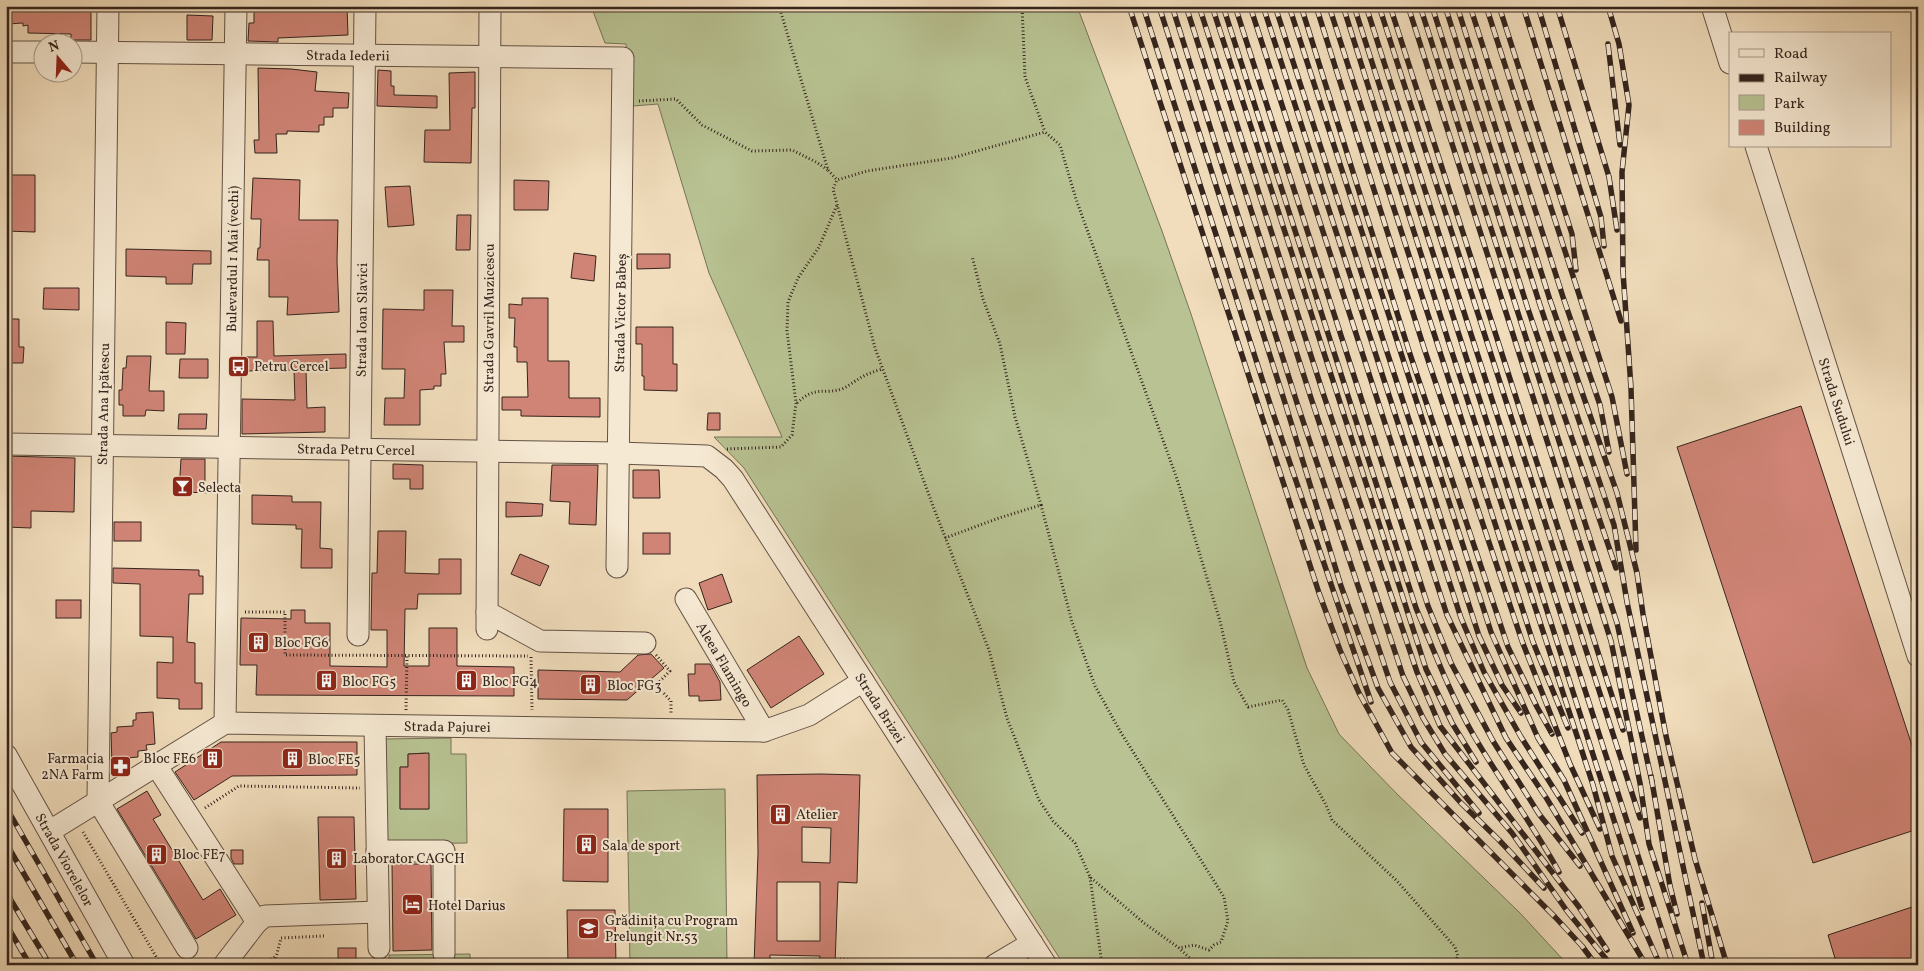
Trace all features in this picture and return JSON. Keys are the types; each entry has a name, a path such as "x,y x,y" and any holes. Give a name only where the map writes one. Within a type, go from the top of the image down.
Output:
{"street":[{"name":"Strada Ana Ipătescu","path":"98,801 108,6"},
{"name":"Bulevardul 1 Mai (vechi)","path":"225,723 236,6"},
{"name":"Strada Ioan Slavici","path":"358,635 365,6"},
{"name":"Strada Gavril Muzicescu","path":"490,6 487,620 540,641 645,643"},
{"path":"1712,6 1729,61"},
{"path":"6,52 32,52"},
{"name":"Strada Iederii","path":"82,52 623,58"},
{"name":"Strada Victor Babeș","path":"617,567 623,58"},
{"name":"Strada Sudului","path":"1757,148 1918,656"},
{"name":"Strada Petru Cercel","path":"6,444 713,454"},
{"name":"Strada Brizei","path":"713,454 732,479 1046,965"},
{"name":"Aleea Flamingo","path":"686,599 764,731"},
{"name":"Strada Pajurei","path":"225,723 764,731 809,715 863,682"},
{"path":"50,831 225,723"},
{"path":"375,726 379,948"},
{"name":"Strada Viorelelor","path":"6,755 124,965"},
{"path":"156,765 257,922"},
{"path":"98,801 187,948"},
{"path":"377,851 444,852 444,954"},
{"path":"224,965 257,922 265,916 378,912"},
{"path":"994,965 1032,943"}],"path":[{"path":"779,6 828,170"},
{"path":"1022,6 1025,77 1044,132 1060,145 1076,200 1177,479 1220,621 1234,682 1248,707 1282,700 1288,710 1304,765 1332,820 1396,881 1455,947 1458,956 1454,963 1446,965"},
{"path":"623,101 676,99 702,125 752,151 792,150 816,162 838,180"},
{"path":"1044,132 952,158 867,171 838,180 833,189 875,348 945,538 989,650 1007,718 1039,800 1053,821 1075,843 1090,877 1102,965"},
{"path":"713,454 731,448 781,447 792,435 796,403 787,331 788,302 798,278 819,247 837,205"},
{"path":"972,256 982,299 1000,344 1015,417 1072,622 1095,686 1120,731 1224,897 1228,921 1220,942 1209,950 1194,945 1180,948"},
{"path":"796,403 804,396 819,390 845,388 868,374 883,369"},
{"path":"945,538 1041,505"},
{"path":"237,612 285,612 285,655 540,656"},
{"path":"645,643 670,671 656,685 670,701 671,730"},
{"path":"406,727 407,656"},
{"path":"531,656 532,728"},
{"path":"190,817 239,786 376,788"},
{"path":"74,816 161,965"},
{"path":"1090,877 1144,923 1180,948 1197,965"},
{"path":"274,965 281,938 324,936"},
{"path":"262,965 277,955"},
{"path":"840,959 937,965"}],"green space":[{"path":"591,6 1077,6 1162,231 1191,314 1307,668 1339,734 1396,793 1519,912 1568,965 1064,965 744,468 714,437 782,437 709,273 658,104 633,106 626,44 605,43"},
{"path":"451,738 451,754 466,754 467,843 385,844 384,739","holes":["426,753 429,809 400,809 400,767 408,767 408,754"]},
{"path":"725,789 727,965 630,965 627,791"},
{"path":"470,954 470,965 389,965 389,955"}],"building":[{"path":"7,6 91,6 91,40 82,40 82,32 28,33 28,25 23,26 23,23 8,24"},
{"path":"254,6 347,6 348,35 278,38 278,42 248,41 249,23 254,23"},
{"path":"187,15 213,16 212,40 187,40"},
{"path":"258,68 317,72 315,91 349,93 348,108 333,108 333,117 324,117 324,125 319,125 319,132 287,131 287,134 276,134 277,153 255,153 254,140 259,140"},
{"path":"378,70 391,71 391,86 394,86 394,95 437,96 437,108 377,106"},
{"path":"475,72 475,108 472,108 471,163 424,162 425,130 450,130 449,73"},
{"path":"6,175 35,175 35,232 6,231"},
{"path":"253,178 300,180 299,220 338,220 339,312 287,315 288,297 269,297 269,260 257,260 258,248 260,248 261,219 251,219"},
{"path":"514,180 549,181 548,210 514,210"},
{"path":"410,186 414,225 388,227 385,187"},
{"path":"457,215 471,215 470,250 456,250"},
{"path":"126,249 211,251 211,264 193,264 192,284 166,284 166,277 126,276"},
{"path":"574,253 596,256 594,281 571,278"},
{"path":"637,254 670,254 670,268 637,269"},
{"path":"44,288 79,288 79,310 43,309"},
{"path":"424,290 453,290 452,326 464,326 464,342 444,342 446,374 441,374 441,386 434,386 434,389 420,390 420,425 384,425 385,398 404,398 405,369 382,369 383,309 424,310"},
{"path":"522,298 548,298 548,361 569,361 569,398 600,398 600,417 521,416 521,410 502,410 502,397 528,397 527,362 517,362 517,347 514,347 515,318 509,318 509,304 522,305"},
{"path":"6,319 19,319 19,347 24,347 23,363 6,363"},
{"path":"257,321 273,321 274,356 346,354 346,368 306,369 307,408 325,407 325,432 242,434 242,399 295,400 294,370 246,371 246,357 257,357"},
{"path":"166,322 186,323 185,354 166,354"},
{"path":"636,327 673,327 673,364 677,364 677,391 644,390 642,344 636,344"},
{"path":"127,356 151,356 149,391 164,391 164,411 146,410 145,416 123,416 123,405 119,405 119,390 122,390 123,368 126,368"},
{"path":"180,359 208,359 208,378 179,378"},
{"path":"1801,406 1918,764 1918,829 1813,863 1677,447"},
{"path":"708,413 720,413 720,430 707,430"},
{"path":"179,414 207,414 206,429 178,429"},
{"path":"6,456 75,458 74,512 31,511 31,528 6,527"},
{"path":"181,459 205,459 205,483 215,493 179,492"},
{"path":"393,464 423,465 423,489 410,489 410,479 393,479"},
{"path":"552,465 598,465 596,525 569,524 570,502 550,501"},
{"path":"633,470 659,470 660,498 633,498"},
{"path":"252,495 292,496 292,502 321,502 320,548 332,549 332,568 301,568 302,529 296,529 296,525 252,524"},
{"path":"506,502 543,504 542,516 506,517"},
{"path":"114,522 141,522 141,541 114,541"},
{"path":"378,531 406,531 405,573 439,574 439,559 461,559 461,594 418,594 417,609 405,609 404,666 429,666 429,628 457,628 457,666 514,667 514,696 256,695 257,665 240,665 241,618 291,619 291,610 305,610 305,623 330,623 330,666 387,667 387,630 371,630 372,573 377,573"},
{"path":"643,533 670,533 670,554 643,554"},
{"path":"520,554 549,566 540,586 511,574"},
{"path":"113,568 199,570 199,576 203,576 203,594 189,594 187,642 195,643 195,683 202,683 202,709 179,709 179,699 157,698 157,662 173,663 173,637 140,636 140,584 113,583"},
{"path":"722,574 732,602 708,610 699,583"},
{"path":"56,600 81,600 81,618 56,618"},
{"path":"799,636 824,674 771,708 747,670"},
{"name":"Bloc FG3","path":"651,654 664,668 627,700 538,699 538,670 620,672 638,655"},
{"path":"695,664 710,664 720,682 721,700 699,701 699,696 689,696 688,674 695,674"},
{"path":"153,712 155,744 146,745 147,750 138,751 138,757 127,758 128,764 112,765 111,733 117,732 117,727 133,726 133,720 136,720 136,713"},
{"name":"Bloc FE5","path":"221,742 357,742 357,775 232,776 194,800 175,772"},
{"path":"429,753 429,809 400,809 400,767 408,767 408,754"},
{"path":"757,775 860,775 857,883 838,882 835,965 819,965 820,956 770,955 770,965 754,965 758,853","holes":["802,827 831,828 830,863 802,862","777,882 820,882 820,941 777,941"]},
{"name":"Bloc FE7","path":"147,791 161,815 153,819 203,900 220,889 236,915 196,939 117,809"},
{"name":"Sala de sport","path":"564,809 608,809 608,882 563,881"},
{"name":"Laborator CAGCH","path":"318,817 354,817 356,899 320,900"},
{"path":"231,850 243,850 243,864 234,864 231,858"},
{"name":"Hotel Darius","path":"392,864 431,864 432,950 393,951"},
{"path":"1918,905 1918,965 1837,965 1828,935"},
{"name":"Grădinița cu Program Prelungit Nr.53","path":"567,910 615,910 616,965 568,965"},
{"path":"338,948 356,948 356,965 338,965"}],"railway":[{"path":"1129,6 1319,593 1340,650 1359,693 1392,753 1555,917 1582,946 1596,965"},
{"path":"1143,6 1272,410 1371,702"},
{"path":"1159,6 1341,586 1378,688 1411,747 1461,803 1544,888"},
{"path":"1172,6 1297,403 1390,682 1421,742 1479,813"},
{"path":"1186,6 1311,398 1403,676 1423,718 1445,754 1512,833 1567,911 1611,965"},
{"path":"1199,6 1323,393 1417,672 1440,726 1579,907 1607,950"},
{"path":"1212,6 1426,669 1452,723 1476,762"},
{"path":"1223,6 1416,608 1443,673 1474,736 1539,837 1559,872"},
{"path":"1235,6 1428,606 1451,663 1493,741 1539,814 1580,866"},
{"path":"1250,6 1447,615 1506,738 1547,799 1646,965"},
{"path":"1263,6 1461,618 1484,672 1521,737 1582,833"},
{"path":"1275,6 1479,636 1502,685 1521,713"},
{"path":"1289,6 1491,632 1538,738 1564,780 1633,933"},
{"path":"1301,6 1409,351 1508,647 1552,734"},
{"path":"1316,6 1424,348 1522,641 1570,764 1600,829"},
{"path":"1329,6 1533,642 1568,728"},
{"path":"1343,6 1448,340 1593,785 1612,856 1660,965"},
{"path":"1354,6 1642,908"},
{"path":"1366,6 1673,965"},
{"path":"1379,6 1640,818"},
{"path":"1390,6 1623,730"},
{"path":"1408,6 1611,641 1640,783 1649,844 1688,965"},
{"path":"1420,6 1617,623 1652,782"},
{"path":"1432,6 1528,309 1616,568"},
{"path":"1445,6 1540,305 1614,525 1627,602 1704,965"},
{"path":"1457,6 1550,300 1617,493 1637,573 1666,736 1695,859 1727,965"},
{"path":"1470,6 1563,297 1600,405 1609,452"},
{"path":"1486,6 1612,397 1627,474"},
{"path":"1499,6 1572,234 1576,270"},
{"path":"1523,6 1621,321"},
{"path":"1538,6 1601,217 1604,246"},
{"path":"1557,6 1609,177 1617,230"},
{"path":"1608,6 1619,44 1629,105 1622,172 1623,272 1631,388 1636,550"},
{"path":"1608,44 1620,145"},
{"path":"1651,776 1670,886 1677,914"},
{"path":"6,807 97,965"},
{"path":"6,843 77,965"},
{"path":"6,892 50,965"},
{"path":"1702,903 1713,965"},
{"path":"6,924 30,965"}],"place":[{"name":"Petru Cercel","path":"238,366"},
{"name":"Selecta","path":"182,487"},
{"name":"Bloc FG6","path":"258,642"},
{"name":"Bloc FG5","path":"326,681"},
{"name":"Bloc FG4","path":"466,681"},
{"name":"Bloc FG3","path":"591,685"},
{"name":"Bloc FE6","path":"212,758"},
{"name":"Bloc FE5","path":"292,759"},
{"name":"Farmacia 2NA Farm","path":"120,766"},
{"name":"Atelier","path":"780,814"},
{"name":"Sala de sport","path":"586,845"},
{"name":"Bloc FE7","path":"157,854"},
{"name":"Laborator CAGCH","path":"337,858"},
{"name":"Hotel Darius","path":"412,905"},
{"name":"Grădinița cu Program Prelungit Nr.53","path":"589,928"}]}
